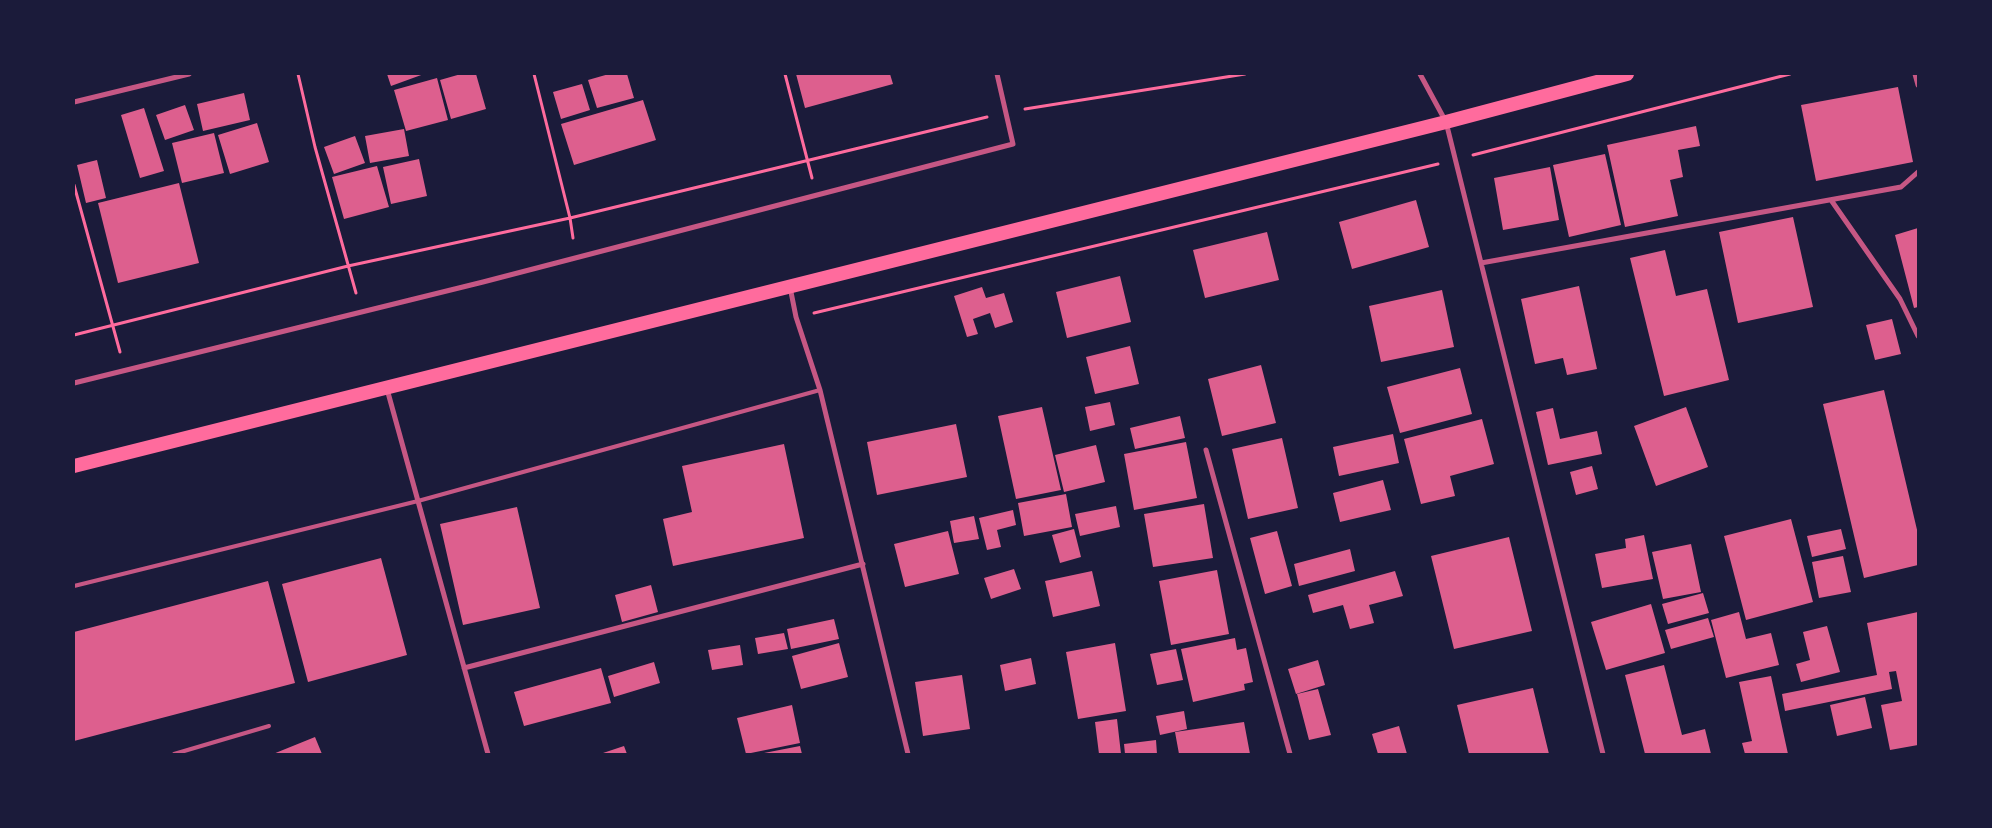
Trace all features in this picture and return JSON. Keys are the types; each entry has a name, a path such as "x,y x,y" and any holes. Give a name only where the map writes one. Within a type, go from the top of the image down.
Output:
{"highway":[{"path":"74,466 1446,122 1627,74"}],"street":[{"path":"74,102 189,74"},
{"path":"74,383 124,369 361,313 1013,144 997,74"},
{"path":"1420,74 1446,122 1603,754"},
{"path":"1916,74 1918,85"},
{"path":"1481,263 1902,187 1918,172"},
{"path":"1831,200 1900,299 1918,336"},
{"path":"790,287 796,317 820,390 908,754"},
{"path":"386,389 488,754"},
{"path":"1206,450 1290,754"},
{"path":"464,668 863,564"}],"lane":[{"path":"74,586 418,501 820,390"},
{"path":"174,754 269,726"}],"path":[{"path":"298,74 315,147 361,313"},
{"path":"534,74 570,218 577,258"},
{"path":"785,74 817,195"},
{"path":"74,334 348,266 570,218 1006,112 1245,74"},
{"path":"796,317 1455,160 1790,74"},
{"path":"74,185 124,369"}],"building":[{"path":"387,74 424,74 391,86"},
{"path":"461,74 476,74 486,109 451,119 440,80"},
{"path":"609,74 627,74 634,98 597,108 588,80"},
{"path":"796,74 890,74 893,84 805,108"},
{"path":"437,78 448,120 406,131 394,90"},
{"path":"582,84 590,110 561,119 553,92"},
{"path":"1898,87 1913,162 1816,181 1801,105"},
{"path":"244,93 250,120 203,131 197,104"},
{"path":"643,100 656,140 574,165 561,124"},
{"path":"185,105 194,130 165,140 156,115"},
{"path":"144,108 164,171 140,178 121,115"},
{"path":"257,123 269,162 230,174 218,135"},
{"path":"1696,126 1700,146 1678,150 1683,177 1670,180 1678,216 1625,227 1607,145"},
{"path":"404,129 409,156 370,163 365,136"},
{"path":"214,133 224,173 182,183 172,143"},
{"path":"355,136 365,163 334,174 324,147"},
{"path":"1605,154 1621,225 1569,237 1553,165"},
{"path":"419,159 427,196 391,204 383,167"},
{"path":"97,160 106,198 86,203 77,165"},
{"path":"377,166 389,207 344,219 332,177"},
{"path":"1550,167 1559,220 1503,230 1494,178"},
{"path":"179,183 199,263 118,283 98,203"},
{"path":"1416,200 1429,247 1352,269 1339,222"},
{"path":"1793,217 1813,307 1738,323 1719,232"},
{"path":"1918,228 1918,307 1914,308 1895,235"},
{"path":"1267,232 1279,280 1205,298 1193,250"},
{"path":"1665,250 1676,296 1707,289 1729,380 1664,396 1630,258"},
{"path":"1120,276 1131,322 1067,338 1056,292"},
{"path":"1579,286 1597,369 1567,375 1563,358 1535,364 1521,299"},
{"path":"982,287 986,298 1004,293 1013,322 995,328 990,313 973,319 978,334 967,337 954,296"},
{"path":"1442,290 1454,347 1381,362 1369,306"},
{"path":"1892,319 1901,354 1875,360 1866,325"},
{"path":"1130,346 1139,384 1095,394 1086,357"},
{"path":"1261,365 1276,423 1222,436 1208,379"},
{"path":"1460,368 1472,414 1400,433 1387,387"},
{"path":"1884,390 1918,534 1918,565 1864,578 1823,404"},
{"path":"1110,402 1115,425 1090,431 1085,407"},
{"path":"1042,407 1061,490 1016,499 998,416"},
{"path":"1686,407 1708,467 1656,486 1634,426"},
{"path":"1553,408 1560,439 1597,431 1602,454 1548,465 1536,412"},
{"path":"1180,416 1185,438 1135,449 1130,428"},
{"path":"1482,419 1494,464 1450,476 1455,496 1421,504 1404,439"},
{"path":"956,424 967,477 877,495 867,442"},
{"path":"1393,434 1399,463 1339,476 1333,447"},
{"path":"1282,438 1298,508 1248,519 1232,449"},
{"path":"1186,442 1197,498 1134,510 1124,454"},
{"path":"784,444 804,538 673,566 663,519 692,512 682,466"},
{"path":"1096,445 1105,482 1064,492 1055,455"},
{"path":"1592,466 1598,489 1576,495 1570,472"},
{"path":"1383,480 1391,510 1340,522 1333,493"},
{"path":"1066,494 1072,527 1024,536 1018,503"},
{"path":"1204,504 1213,558 1153,567 1144,514"},
{"path":"1116,506 1120,527 1080,536 1075,514"},
{"path":"517,507 540,608 463,625 440,524"},
{"path":"1013,510 1016,525 997,530 1001,547 987,550 979,518"},
{"path":"974,516 979,539 954,543 950,521"},
{"path":"1791,519 1813,602 1746,620 1724,536"},
{"path":"1074,529 1081,557 1060,563 1052,535"},
{"path":"1841,529 1846,549 1812,557 1807,536"},
{"path":"948,531 959,574 905,587 894,544"},
{"path":"1277,531 1292,586 1265,594 1250,538"},
{"path":"1644,535 1653,579 1602,588 1595,554 1626,548 1625,539"},
{"path":"1509,537 1532,631 1454,649 1431,556"},
{"path":"1691,544 1701,592 1663,599 1652,552"},
{"path":"1350,549 1355,571 1299,586 1294,564"},
{"path":"1843,556 1851,592 1819,598 1812,562"},
{"path":"381,558 407,655 308,682 282,584"},
{"path":"1014,569 1021,589 991,599 984,578"},
{"path":"1217,570 1229,634 1171,645 1159,581"},
{"path":"1092,571 1100,606 1053,617 1045,581"},
{"path":"1395,571 1403,596 1369,605 1374,623 1350,629 1343,605 1313,613 1308,595"},
{"path":"268,581 295,683 74,741 74,632"},
{"path":"651,585 658,612 622,622 615,595"},
{"path":"1703,593 1709,613 1668,624 1662,604"},
{"path":"1651,604 1665,653 1606,670 1591,622"},
{"path":"1739,612 1746,639 1771,633 1779,665 1726,678 1711,620"},
{"path":"1918,612 1918,745 1890,750 1881,705 1902,701 1896,671 1889,672 1892,689 1785,711 1782,694 1877,675 1867,623"},
{"path":"1708,618 1714,637 1671,649 1665,630"},
{"path":"834,619 839,639 791,649 787,629"},
{"path":"1827,626 1840,672 1801,682 1796,664 1810,660 1803,632"},
{"path":"784,633 788,649 758,654 755,638"},
{"path":"1235,638 1237,650 1246,648 1253,682 1244,684 1245,690 1193,702 1181,649"},
{"path":"839,643 848,677 801,689 792,656"},
{"path":"1115,643 1126,711 1078,719 1066,652"},
{"path":"740,645 743,665 712,670 708,650"},
{"path":"1176,649 1183,680 1157,685 1150,654"},
{"path":"1031,658 1036,684 1005,691 1000,665"},
{"path":"1318,660 1325,685 1296,694 1288,669"},
{"path":"654,662 660,683 614,697 608,676"},
{"path":"1664,665 1682,735 1705,729 1711,754 1645,754 1625,675"},
{"path":"601,668 611,703 524,726 514,692"},
{"path":"962,675 970,729 923,736 915,682"},
{"path":"1771,676 1788,754 1745,754 1742,743 1752,741 1739,682"},
{"path":"1533,688 1549,754 1469,754 1457,705"},
{"path":"1318,689 1331,735 1309,740 1297,694"},
{"path":"1865,697 1872,728 1837,736 1830,705"},
{"path":"792,705 800,743 746,754 737,718"},
{"path":"1184,711 1187,729 1160,735 1156,716"},
{"path":"1117,719 1121,754 1099,754 1095,722"},
{"path":"1244,722 1250,754 1179,754 1175,732"},
{"path":"1399,726 1407,754 1378,754 1372,734"},
{"path":"315,737 322,754 273,754"},
{"path":"1156,740 1157,754 1125,754 1124,744"},
{"path":"624,746 627,754 600,754"},
{"path":"800,746 802,754 764,754 764,753"}]}
